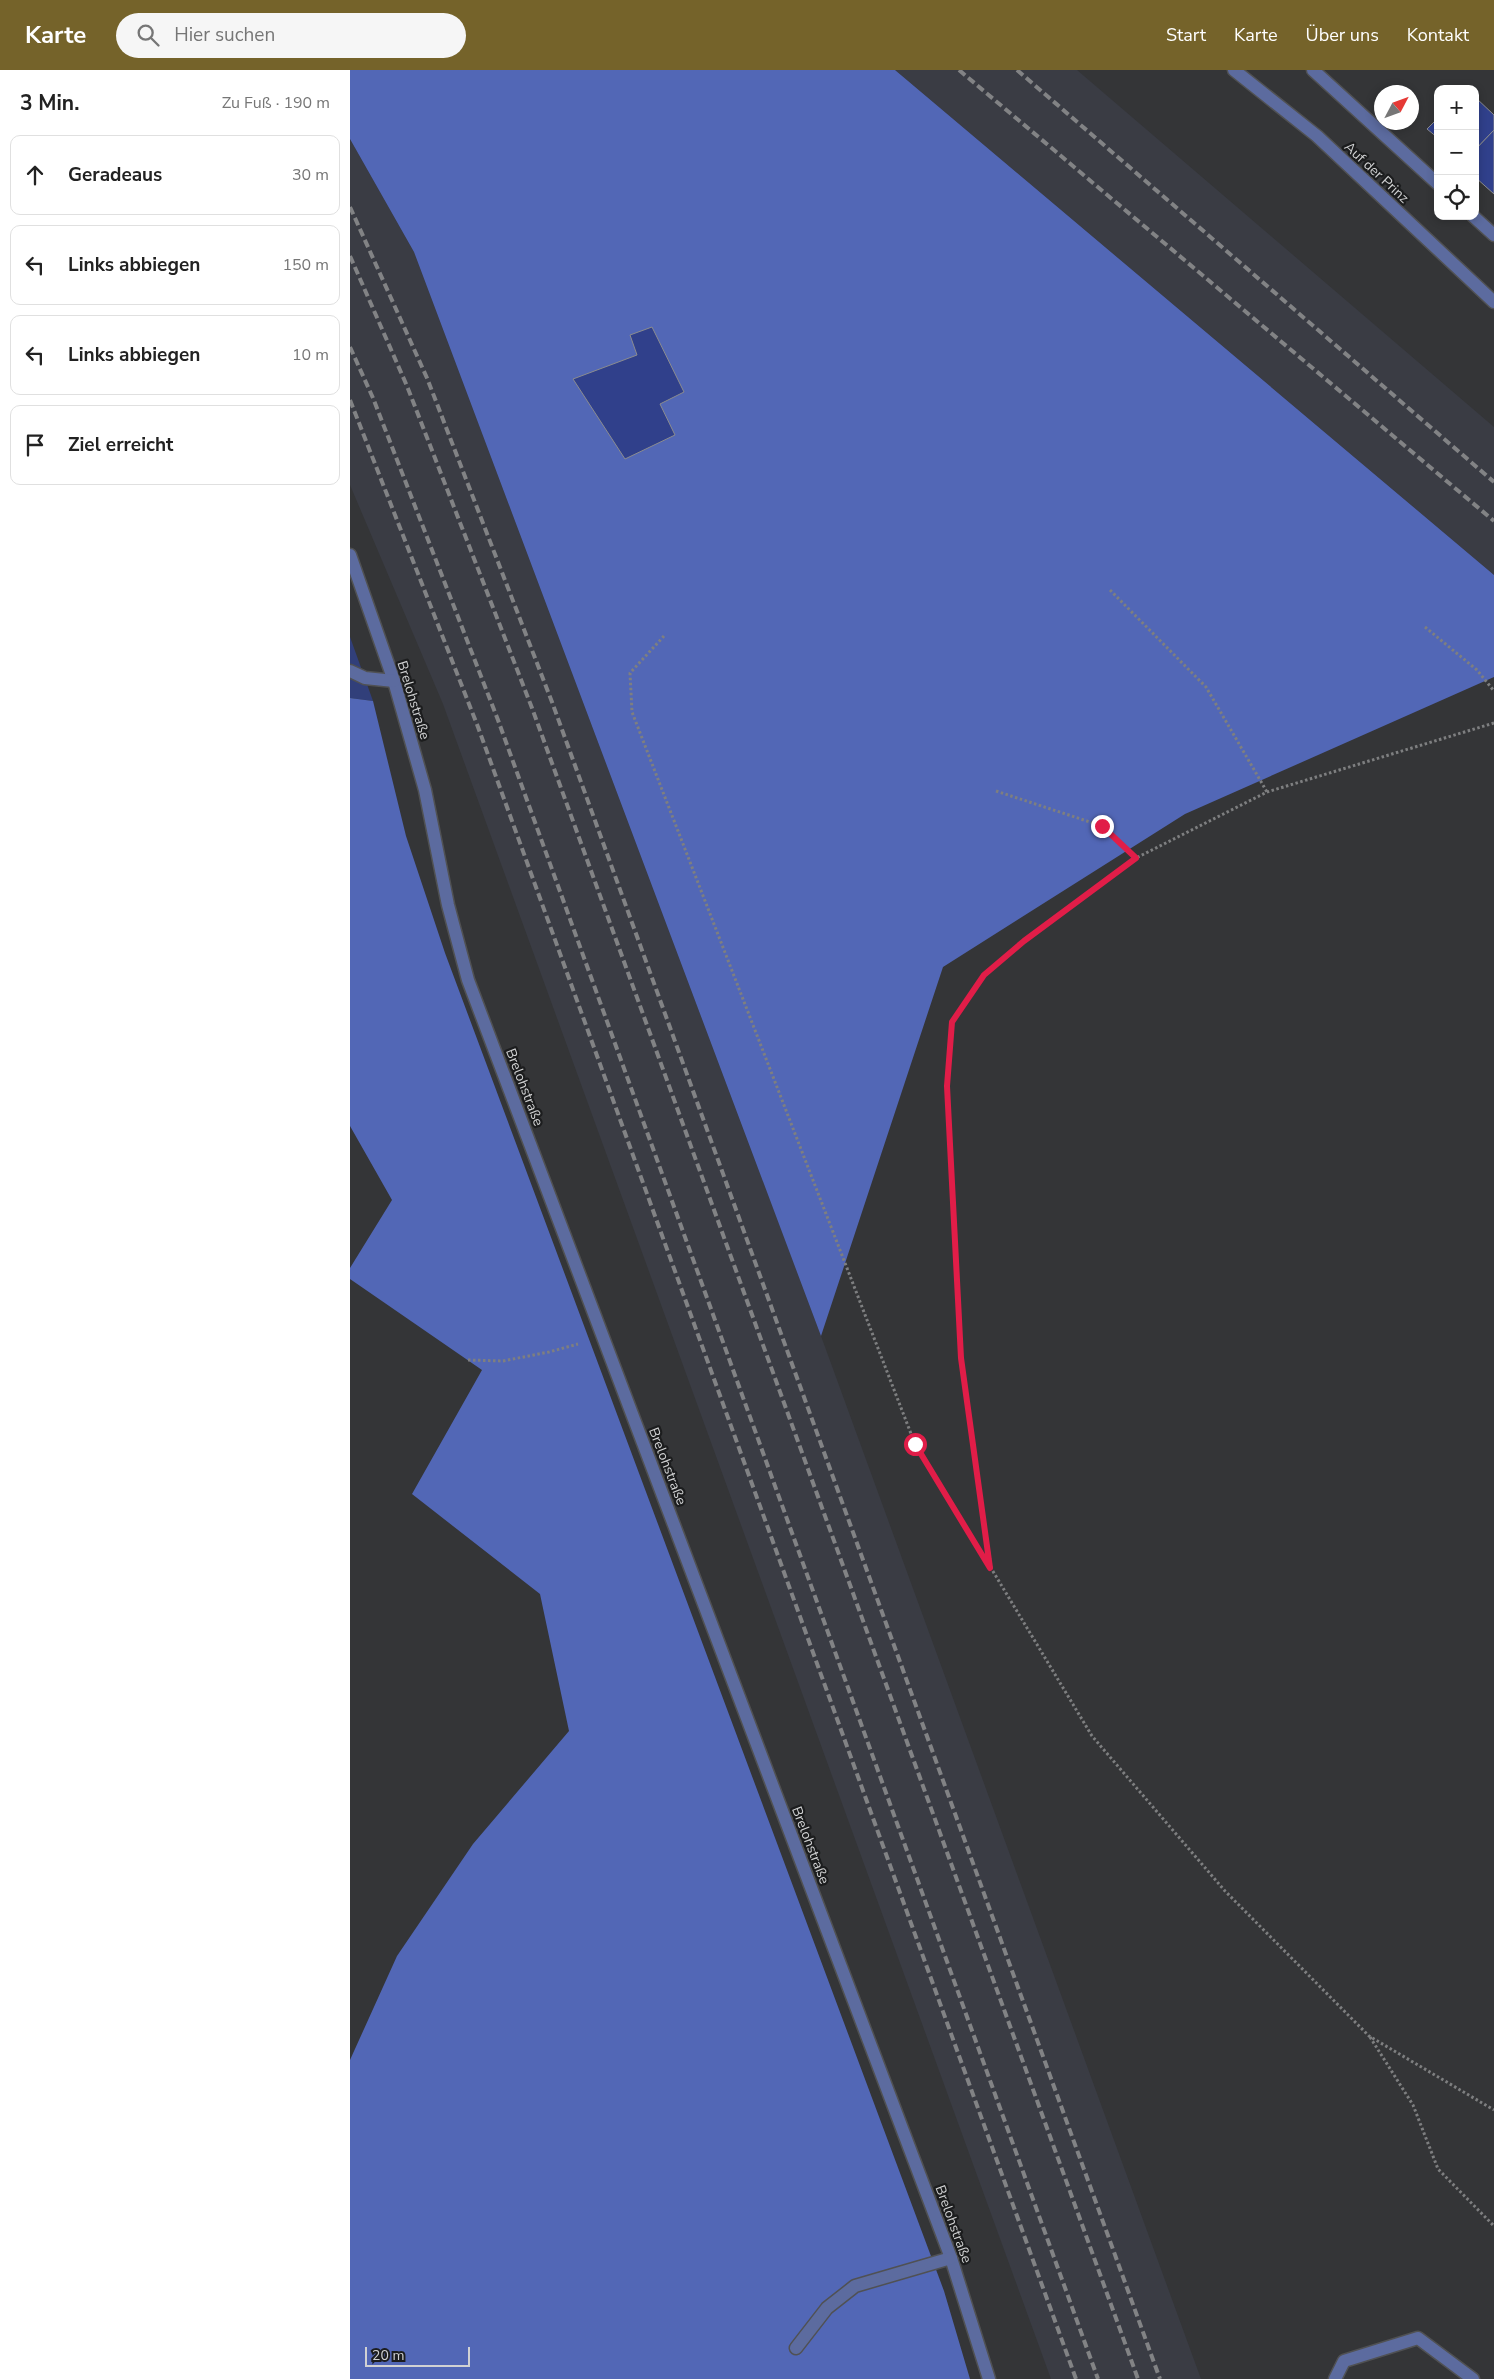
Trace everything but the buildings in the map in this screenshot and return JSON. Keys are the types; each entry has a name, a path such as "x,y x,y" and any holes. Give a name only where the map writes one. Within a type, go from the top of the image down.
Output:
{"street":[{"name":"Auf der Prinz","path":"1234,70 1317,136 1494,302"},
{"path":"1313,70 1434,180"},
{"path":"1477,220 1494,236"},
{"name":"Brelohstraße","path":"350,555 394,681 425,790 448,905 468,980 951,2258 989,2379"},
{"path":"350,671 365,678 394,681"},
{"path":"796,2348 827,2308 855,2286 951,2258"},
{"path":"1335,2379 1344,2361 1418,2338 1474,2379"}],"path":[{"path":"1110,590 1206,687 1267,792"},
{"path":"1425,628 1477,670 1494,691"},
{"path":"664,636 630,673 632,712 915,1444 1092,1736 1225,1891 1369,2036 1414,2105 1438,2169 1494,2226"},
{"path":"990,1568 961,1358 947,1086 952,1022 984,975 1024,941 1136,858 1267,792 1494,723"},
{"path":"996,791 1102,826 1136,858"},
{"path":"468,1360 503,1361 549,1352 603,1337"},
{"path":"1369,2036 1494,2110"}],"shaded area":[{"path":"350,70 895,70 1494,575 1494,677 1185,814 943,967 821,1336 414,252 350,139"},
{"path":"895,70 1077,70 1494,427 1494,575"},
{"path":"350,139 414,252 821,1336 1201,2379 1051,2379 443,704 350,485"},
{"path":"350,637 373,701 350,698"},
{"path":"350,698 373,701 406,836 445,953 944,2291 970,2379 350,2379 350,2060 397,1956 473,1844 569,1731 540,1594 412,1494 482,1370 350,1279 350,1268 392,1200 350,1126"}],"railway":[{"path":"959,70 1494,521"},
{"path":"1017,70 1494,482"},
{"path":"350,207 427,378 552,702 1160,2379"},
{"path":"350,256 407,386 532,708 1138,2379"},
{"path":"350,347 373,398 498,720 1098,2379"},
{"path":"350,400 478,727 1076,2379"}],"route":[{"path":"915,1444 990,1568 961,1358 947,1086 952,1022 984,975 1024,941 1136,858 1102,826"}]}
